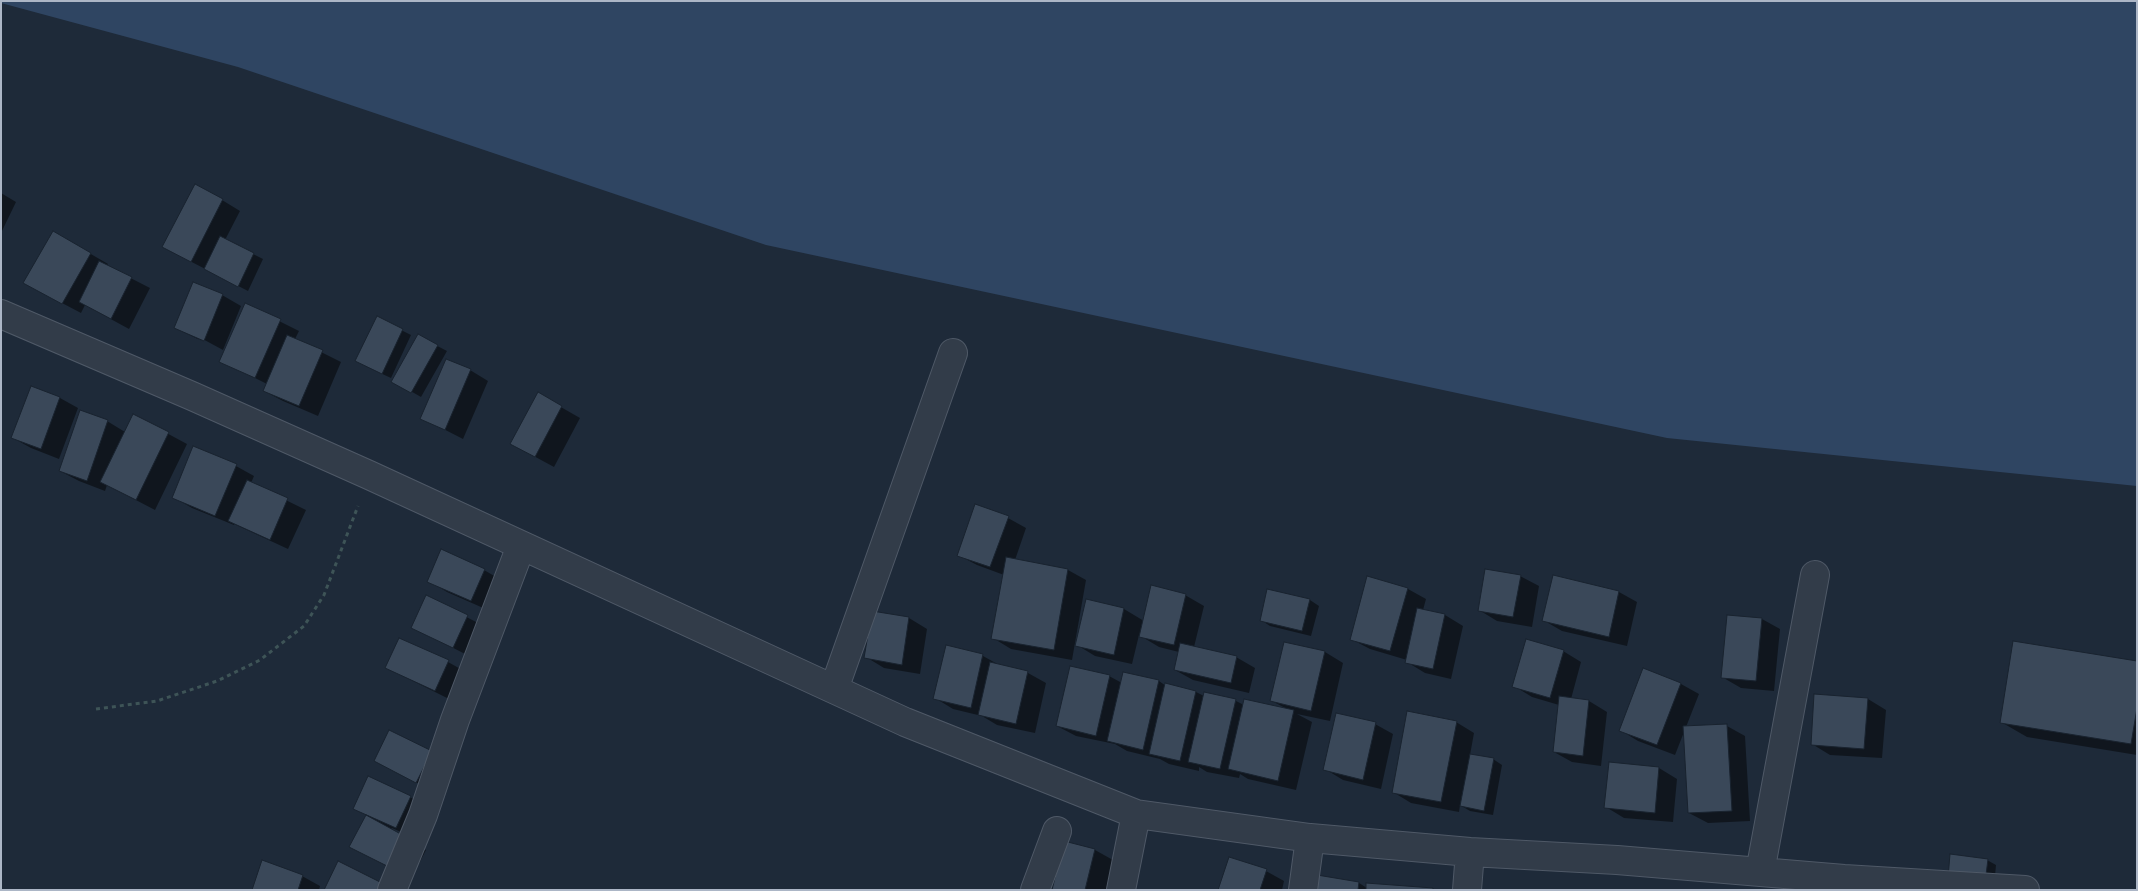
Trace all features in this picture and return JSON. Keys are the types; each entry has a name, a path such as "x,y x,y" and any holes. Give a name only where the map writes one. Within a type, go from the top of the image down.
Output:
{"street":[{"path":"1,314 369,475 905,722 1136,814 1310,838 1470,852 1617,860 2025,890"},
{"path":"834,689 953,353"},
{"path":"392,890 423,815 455,720 521,546"},
{"path":"1760,872 1815,575"},
{"path":"1122,890 1136,814"},
{"path":"1035,890 1057,831"},
{"path":"1303,890 1310,838"},
{"path":"1467,890 1470,852"}],"path":[{"path":"96,709 157,701 218,681 260,660 304,626 324,596 369,475"}],"water":[{"path":"1,1 2137,1 2137,486 1667,438 766,245 238,67 1,3"}],"building":[{"path":"195,184 223,199 191,262 162,247"},
{"path":"53,231 91,253 62,304 23,283"},
{"path":"220,236 254,253 238,287 204,269"},
{"path":"99,261 132,277 111,319 79,302"},
{"path":"193,282 223,294 204,341 174,328"},
{"path":"245,303 281,319 255,378 219,362"},
{"path":"377,316 403,329 382,374 355,361"},
{"path":"418,334 438,345 411,393 391,382"},
{"path":"287,335 323,350 299,406 263,391"},
{"path":"446,359 471,369 445,430 420,419"},
{"path":"31,386 60,397 41,449 11,438"},
{"path":"538,392 562,406 535,457 510,444"},
{"path":"80,410 108,420 87,481 59,471"},
{"path":"133,414 169,432 136,500 100,482"},
{"path":"193,446 237,464 215,516 172,498"},
{"path":"247,480 288,498 270,540 228,521"},
{"path":"975,504 1009,516 990,567 957,556"},
{"path":"441,549 485,569 471,601 427,582"},
{"path":"1006,557 1068,569 1054,650 991,639"},
{"path":"1485,569 1521,575 1513,617 1478,611"},
{"path":"1553,575 1619,591 1609,637 1542,621"},
{"path":"1367,576 1408,588 1390,651 1350,640"},
{"path":"1151,585 1186,594 1174,645 1139,637"},
{"path":"1267,589 1310,599 1302,631 1260,621"},
{"path":"426,595 468,615 453,648 411,628"},
{"path":"1086,599 1124,608 1114,655 1075,646"},
{"path":"1417,608 1445,614 1433,669 1405,663"},
{"path":"872,611 909,617 902,665 864,658"},
{"path":"1727,615 1762,618 1756,681 1721,678"},
{"path":"399,638 449,660 435,691 385,668"},
{"path":"1526,639 1564,650 1550,698 1512,687"},
{"path":"2013,641 2137,661 2137,708 2131,744 2000,723"},
{"path":"1284,642 1325,651 1311,711 1270,701"},
{"path":"1180,643 1237,656 1231,683 1174,670"},
{"path":"946,645 983,654 971,708 933,699"},
{"path":"990,662 1028,671 1016,724 978,715"},
{"path":"1070,666 1110,675 1096,736 1056,726"},
{"path":"1643,668 1681,683 1657,745 1619,731"},
{"path":"1123,672 1159,680 1143,750 1107,741"},
{"path":"1165,683 1196,691 1180,761 1149,754"},
{"path":"1204,692 1236,699 1220,769 1188,762"},
{"path":"1814,694 1868,698 1864,749 1811,745"},
{"path":"1559,696 1589,700 1583,756 1553,752"},
{"path":"1244,699 1294,710 1278,781 1228,769"},
{"path":"1407,711 1457,721 1441,802 1392,793"},
{"path":"1336,713 1376,722 1363,780 1323,770"},
{"path":"1727,724 1732,811 1688,813 1683,726"},
{"path":"389,730 432,751 416,783 374,761"},
{"path":"1470,754 1494,758 1484,811 1460,806"},
{"path":"1609,762 1659,767 1655,813 1604,808"},
{"path":"368,776 411,796 396,828 353,809"},
{"path":"366,815 408,838 393,869 349,847"},
{"path":"1064,841 1095,849 1085,890 1052,890"},
{"path":"1950,854 1988,859 1985,883 1948,878"},
{"path":"1229,857 1267,869 1260,890 1218,890"},
{"path":"262,860 303,875 298,890 252,890"},
{"path":"338,861 386,885 384,890 324,890"},
{"path":"1311,874 1359,882 1358,890 1309,890"},
{"path":"1366,883 1433,888 1433,890 1366,890"}]}
